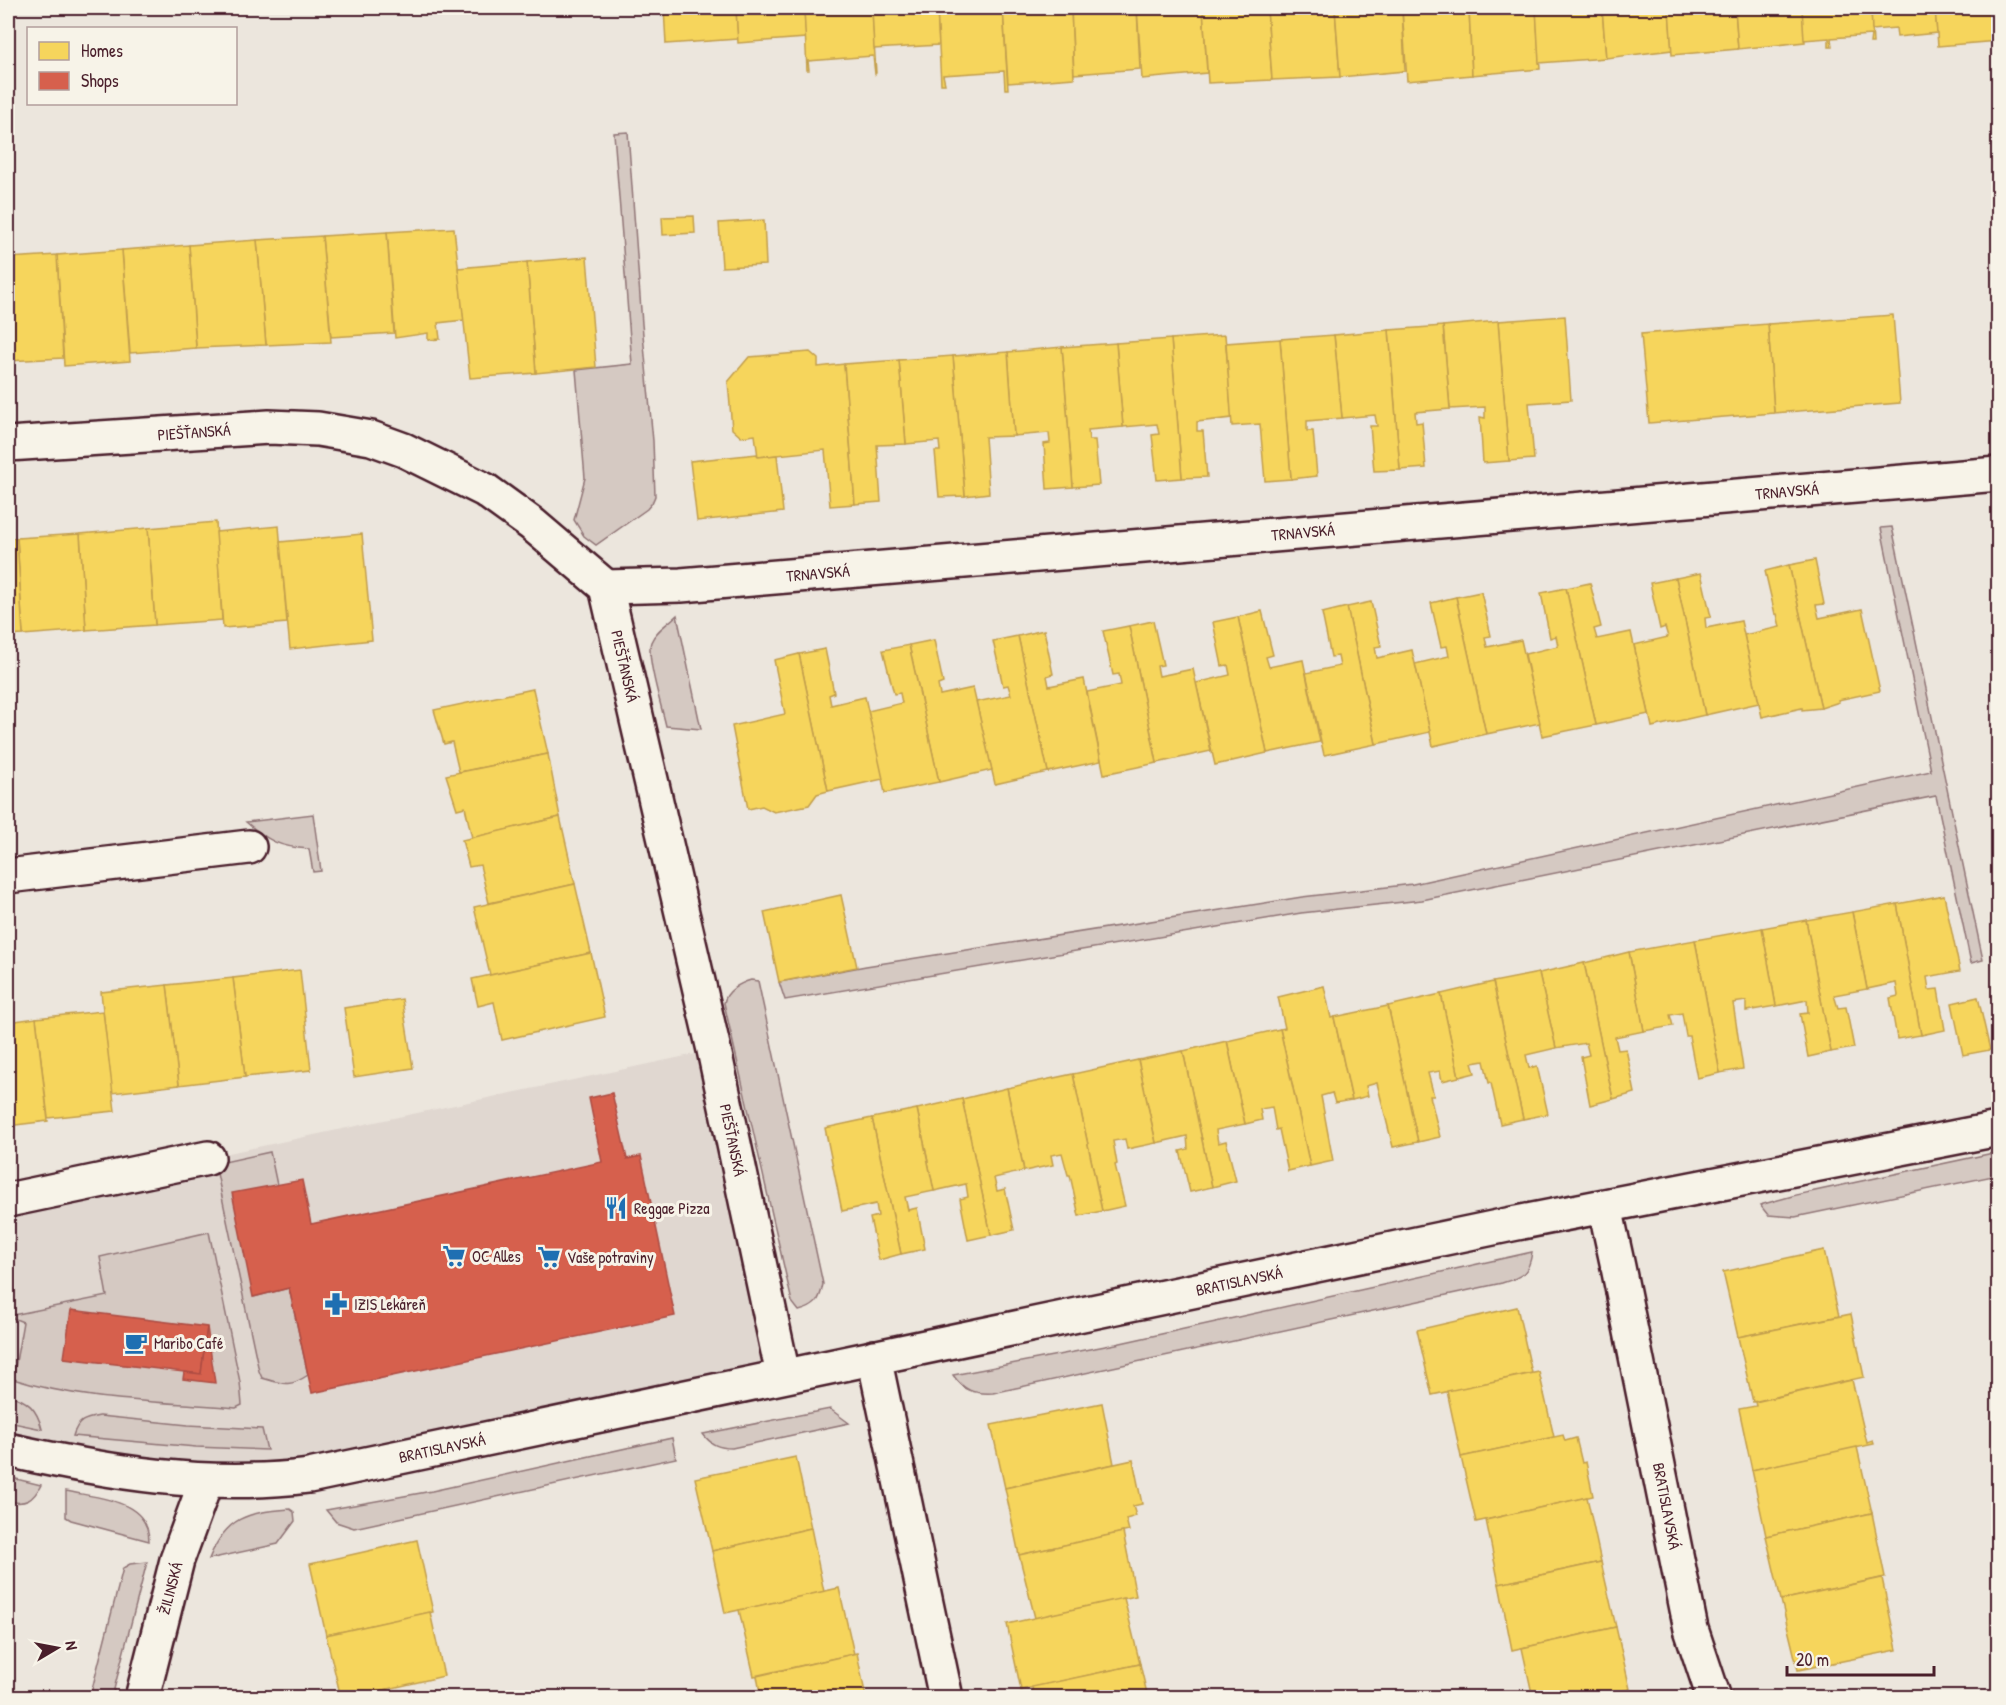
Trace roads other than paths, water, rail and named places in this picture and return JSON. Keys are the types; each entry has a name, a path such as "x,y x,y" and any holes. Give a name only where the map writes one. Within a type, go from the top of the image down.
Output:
{"street":[{"name":"PIEŠŤANSKÁ","path":"8,444 269,427 318,429 370,438 404,450 485,490 532,524 606,587 714,1050 783,1375"},
{"name":"TRNAVSKÁ","path":"606,587 681,585 1998,474"},
{"path":"8,876 249,847"},
{"name":"BRATISLAVSKÁ","path":"8,1450 91,1468 206,1481 309,1476 1502,1226 1998,1129"},
{"path":"8,1200 208,1158"},
{"name":"BRATISLAVSKÁ","path":"1605,1207 1691,1629 1714,1698"},
{"path":"874,1357 946,1698"},
{"name":"ŽILINSKÁ","path":"142,1698 177,1560 206,1481"}],"place":[{"name":"Reggae Pizza","path":"616,1208"},
{"name":"OC Alles","path":"454,1256"},
{"name":"Vaše potraviny","path":"549,1257"},
{"name":"IZIS Lekáreň","path":"336,1304"},
{"name":"Maribo Café","path":"136,1343"}]}
